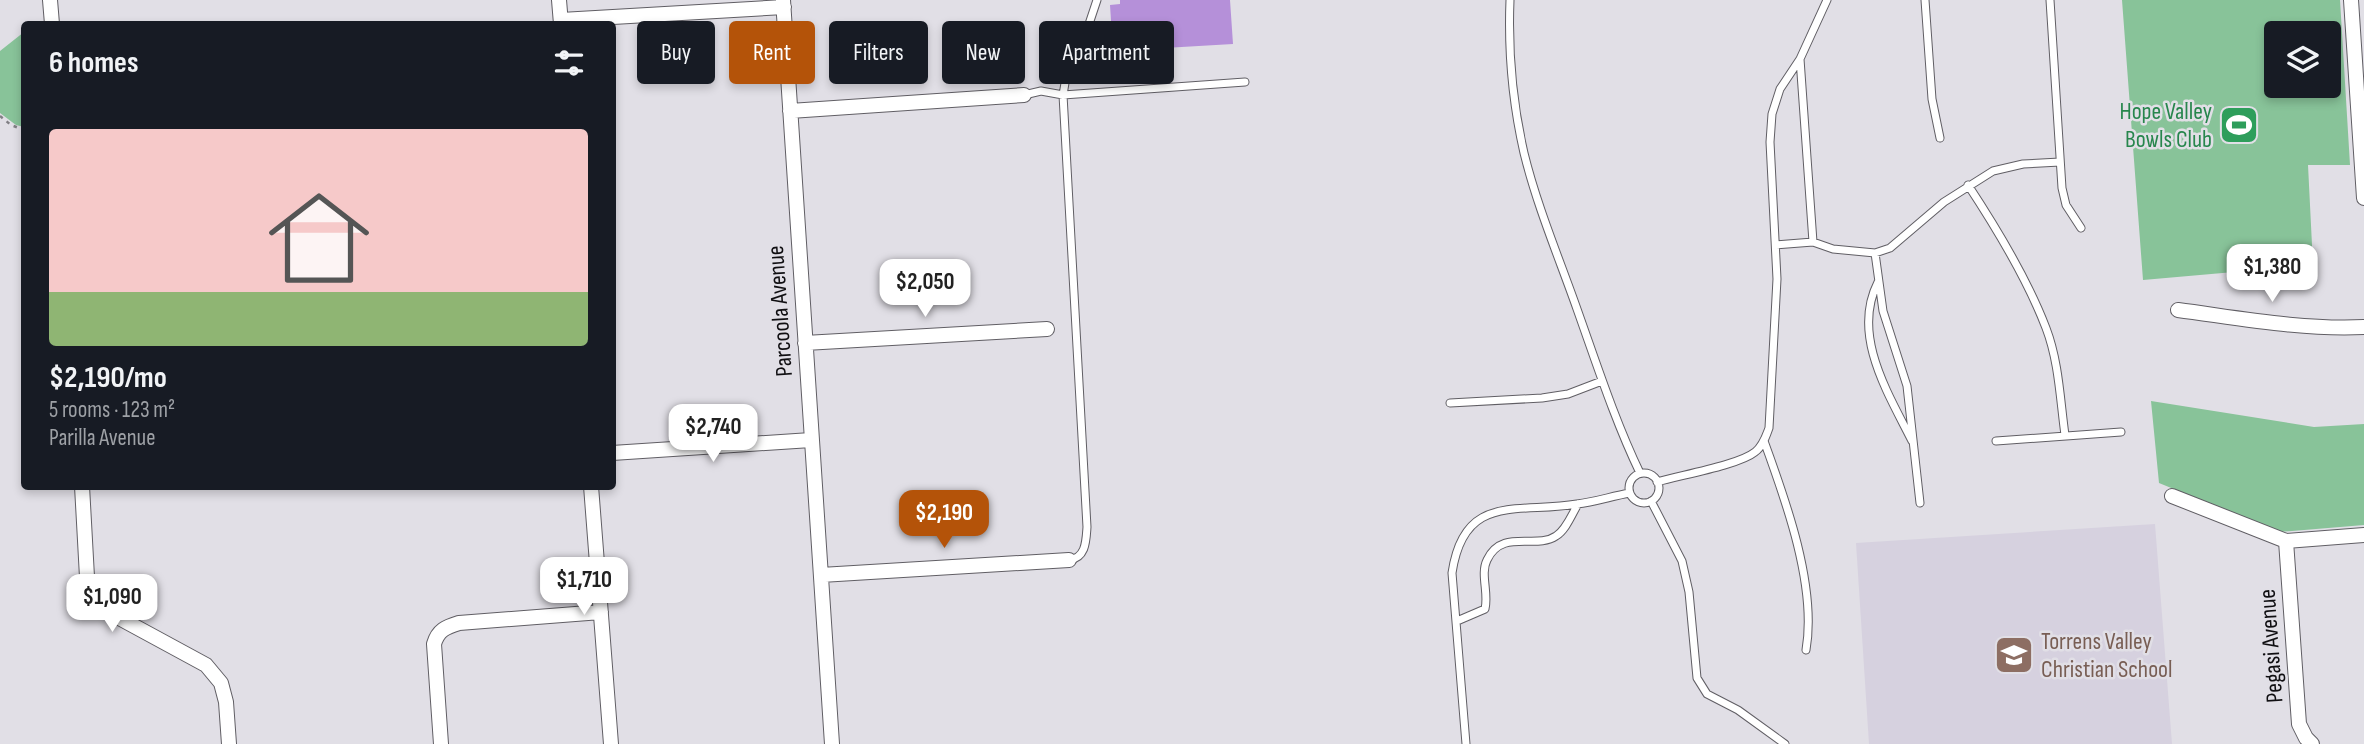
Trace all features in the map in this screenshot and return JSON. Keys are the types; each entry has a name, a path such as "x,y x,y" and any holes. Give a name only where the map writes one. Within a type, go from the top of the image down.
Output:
{"street":[{"path":"50,0 52,21"},
{"path":"559,0 561,21"},
{"path":"2351,0 2364,198"},
{"path":"573,21 783,4"},
{"name":"Parcoola Avenue","path":"783,4 832,744"},
{"path":"790,111 1024,95"},
{"path":"2178,310 2301,326 2364,327"},
{"path":"805,343 1047,329"},
{"path":"616,453 811,440"},
{"path":"82,490 87,577 96,600 112,614 206,666 221,683 226,702 229,744"},
{"path":"591,490 611,744"},
{"path":"2172,496 2286,541 2364,535"},
{"name":"Pegasi Avenue","path":"2286,541 2300,724 2312,744"},
{"path":"821,575 1069,560"},
{"path":"441,744 434,644 437,635 446,626 459,622 601,612"}],"lane":[{"path":"1069,560 1083,553 1087,527 1063,95 1069,60 1088,27 1097,0"},
{"path":"1510,0 1513,76 1524,152 1602,381 1640,473"},
{"path":"1657,482 1738,461 1756,452 1769,428 1777,279 1770,142 1772,114 1780,89 1800,59 1827,0"},
{"path":"1925,0 1932,99 1940,138"},
{"path":"2050,0 2060,162 2066,205 2081,228"},
{"path":"1800,59 1814,242"},
{"path":"1024,95 1041,91 1063,95 1245,82"},
{"path":"1776,245 1814,242 1850,252 1875,253 1890,248 1944,202 1993,171 2022,164 2060,162"},
{"path":"1968,185 2025,284 2046,328 2056,363 2065,435"},
{"path":"1875,253 1883,312 1907,386 1920,503"},
{"path":"1879,280 1872,294 1868,322 1872,352 1913,445"},
{"path":"1450,403 1542,398 1568,394 1602,381"},
{"path":"1996,441 2121,432"},
{"path":"1764,441 1777,476 1805,578 1809,631 1806,650"},
{"path":"1640,473 1650,474 1657,482 1658,492 1651,501 1641,502 1630,493 1630,482 1640,473"},
{"path":"1466,744 1452,573 1455,555 1474,522 1492,512 1578,505 1630,493"},
{"path":"1651,501 1682,561 1689,592 1697,678 1707,694 1738,709 1785,744"},
{"path":"1457,621 1485,609 1488,598 1484,567 1488,557 1498,547 1510,541 1553,539 1560,534 1578,505"}],"path":[{"path":"0,116 21,129"}],"shaded area":[{"name":"Torrens Valley Christian School","path":"2155,524 2172,744 1869,744 1856,543"}],"green space":[{"name":"Hope Valley Bowls Club","path":"2122,0 2340,0 2350,165 2308,165 2313,265 2143,280"},
{"path":"21,34 21,126 0,113 0,51"},
{"path":"2151,401 2314,427 2364,424 2364,525 2279,532 2159,483"}],"building":[{"path":"1120,0 1230,0 1233,44 1174,47 1174,21 1111,21 1110,5 1120,4"}],"place":[{"name":"Hope Valley Bowls Club","path":"2239,125"},
{"name":"Torrens Valley Christian School","path":"2014,655"}]}
